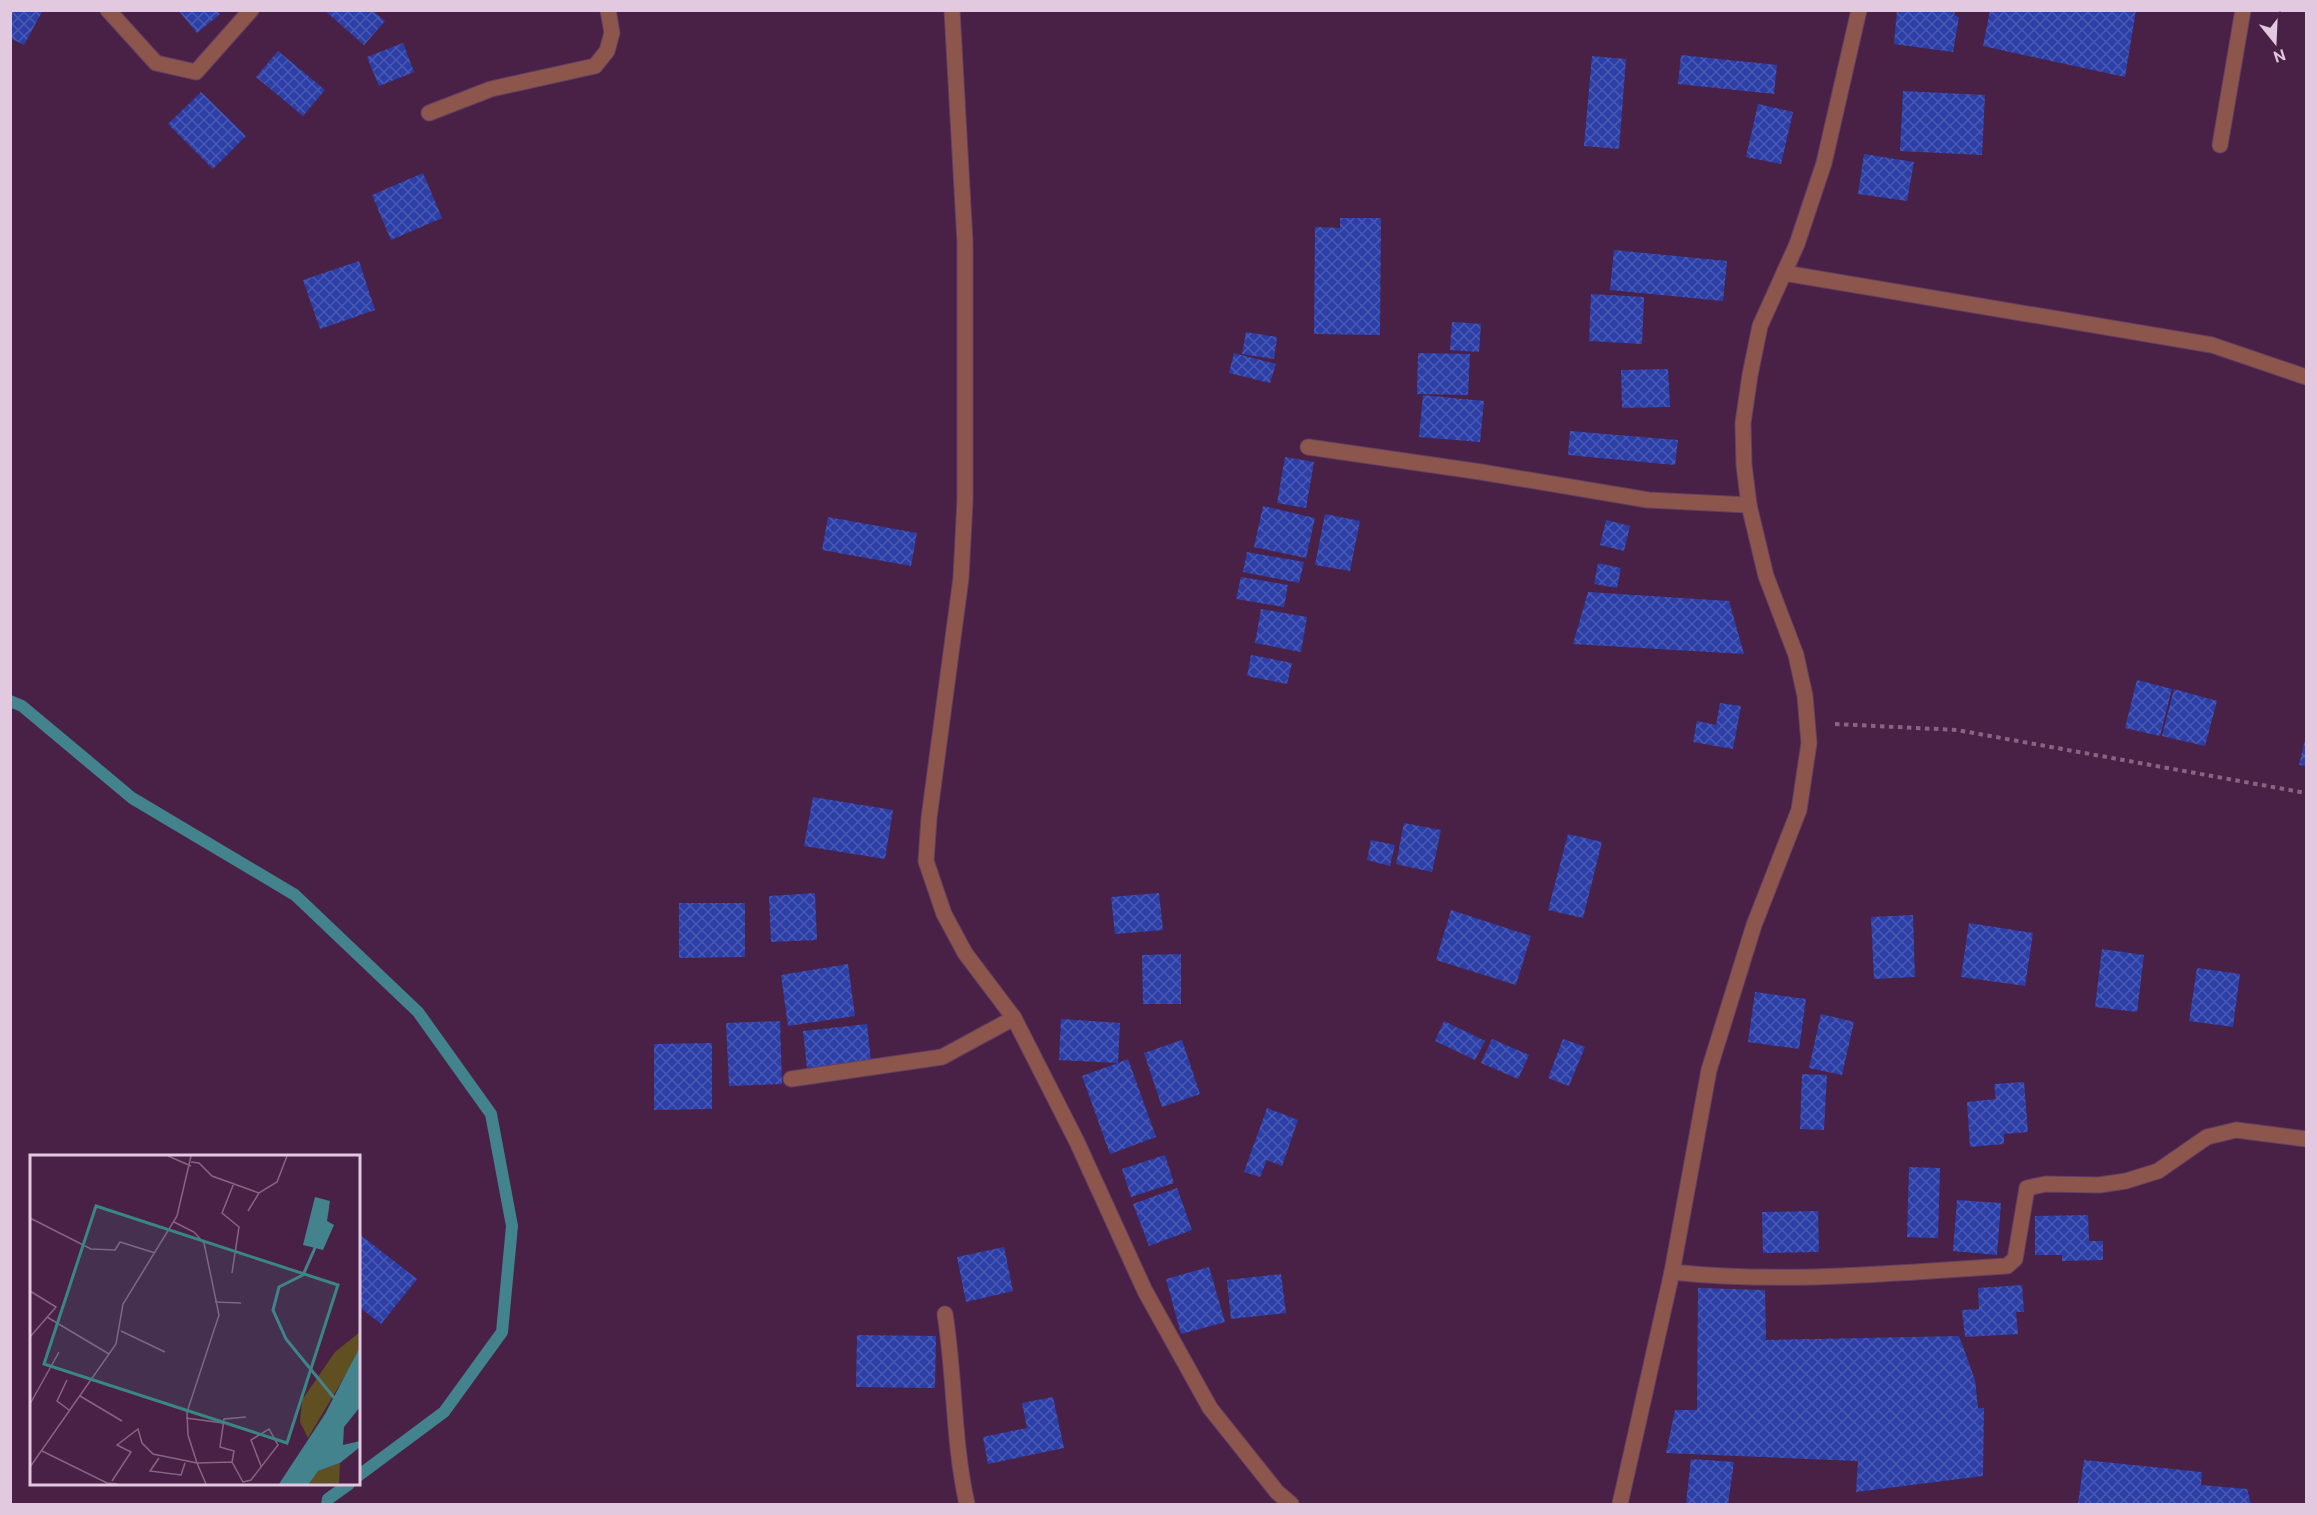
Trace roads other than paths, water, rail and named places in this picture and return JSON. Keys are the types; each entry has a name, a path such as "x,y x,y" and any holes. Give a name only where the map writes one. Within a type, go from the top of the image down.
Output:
{"street":[{"path":"108,10 156,63 196,72 251,10"},
{"path":"429,112 491,89 595,66 607,51 612,33 608,10"},
{"path":"952,10 965,242 965,500 961,578 929,819 926,861 944,914 965,953 1014,1018 1077,1142 1145,1291 1210,1408 1277,1492 1291,1504"},
{"path":"1620,1504 1672,1272 1709,1070 1754,925 1799,810 1809,743 1805,696 1796,655 1766,576 1749,505 1744,465 1743,423 1760,326 1797,244 1824,163 1859,10"},
{"path":"2220,146 2243,10"},
{"path":"1784,273 2211,345 2307,377"},
{"path":"1308,447 1648,500 1749,505"},
{"path":"791,1079 942,1057 1014,1018"},
{"path":"1672,1272 1726,1278 1804,1277 2007,1266 2015,1258 2027,1188 2046,1184 2099,1185 2126,1180 2158,1171 2207,1137 2236,1130 2307,1139"},
{"path":"945,1314 953,1364 956,1432 967,1504"}],"waterway":[{"path":"10,701 22,706 132,798 295,895 418,1012 491,1114 512,1226 502,1332 444,1412 360,1475"},
{"path":"327,1504 328,1499 348,1485"}]}
